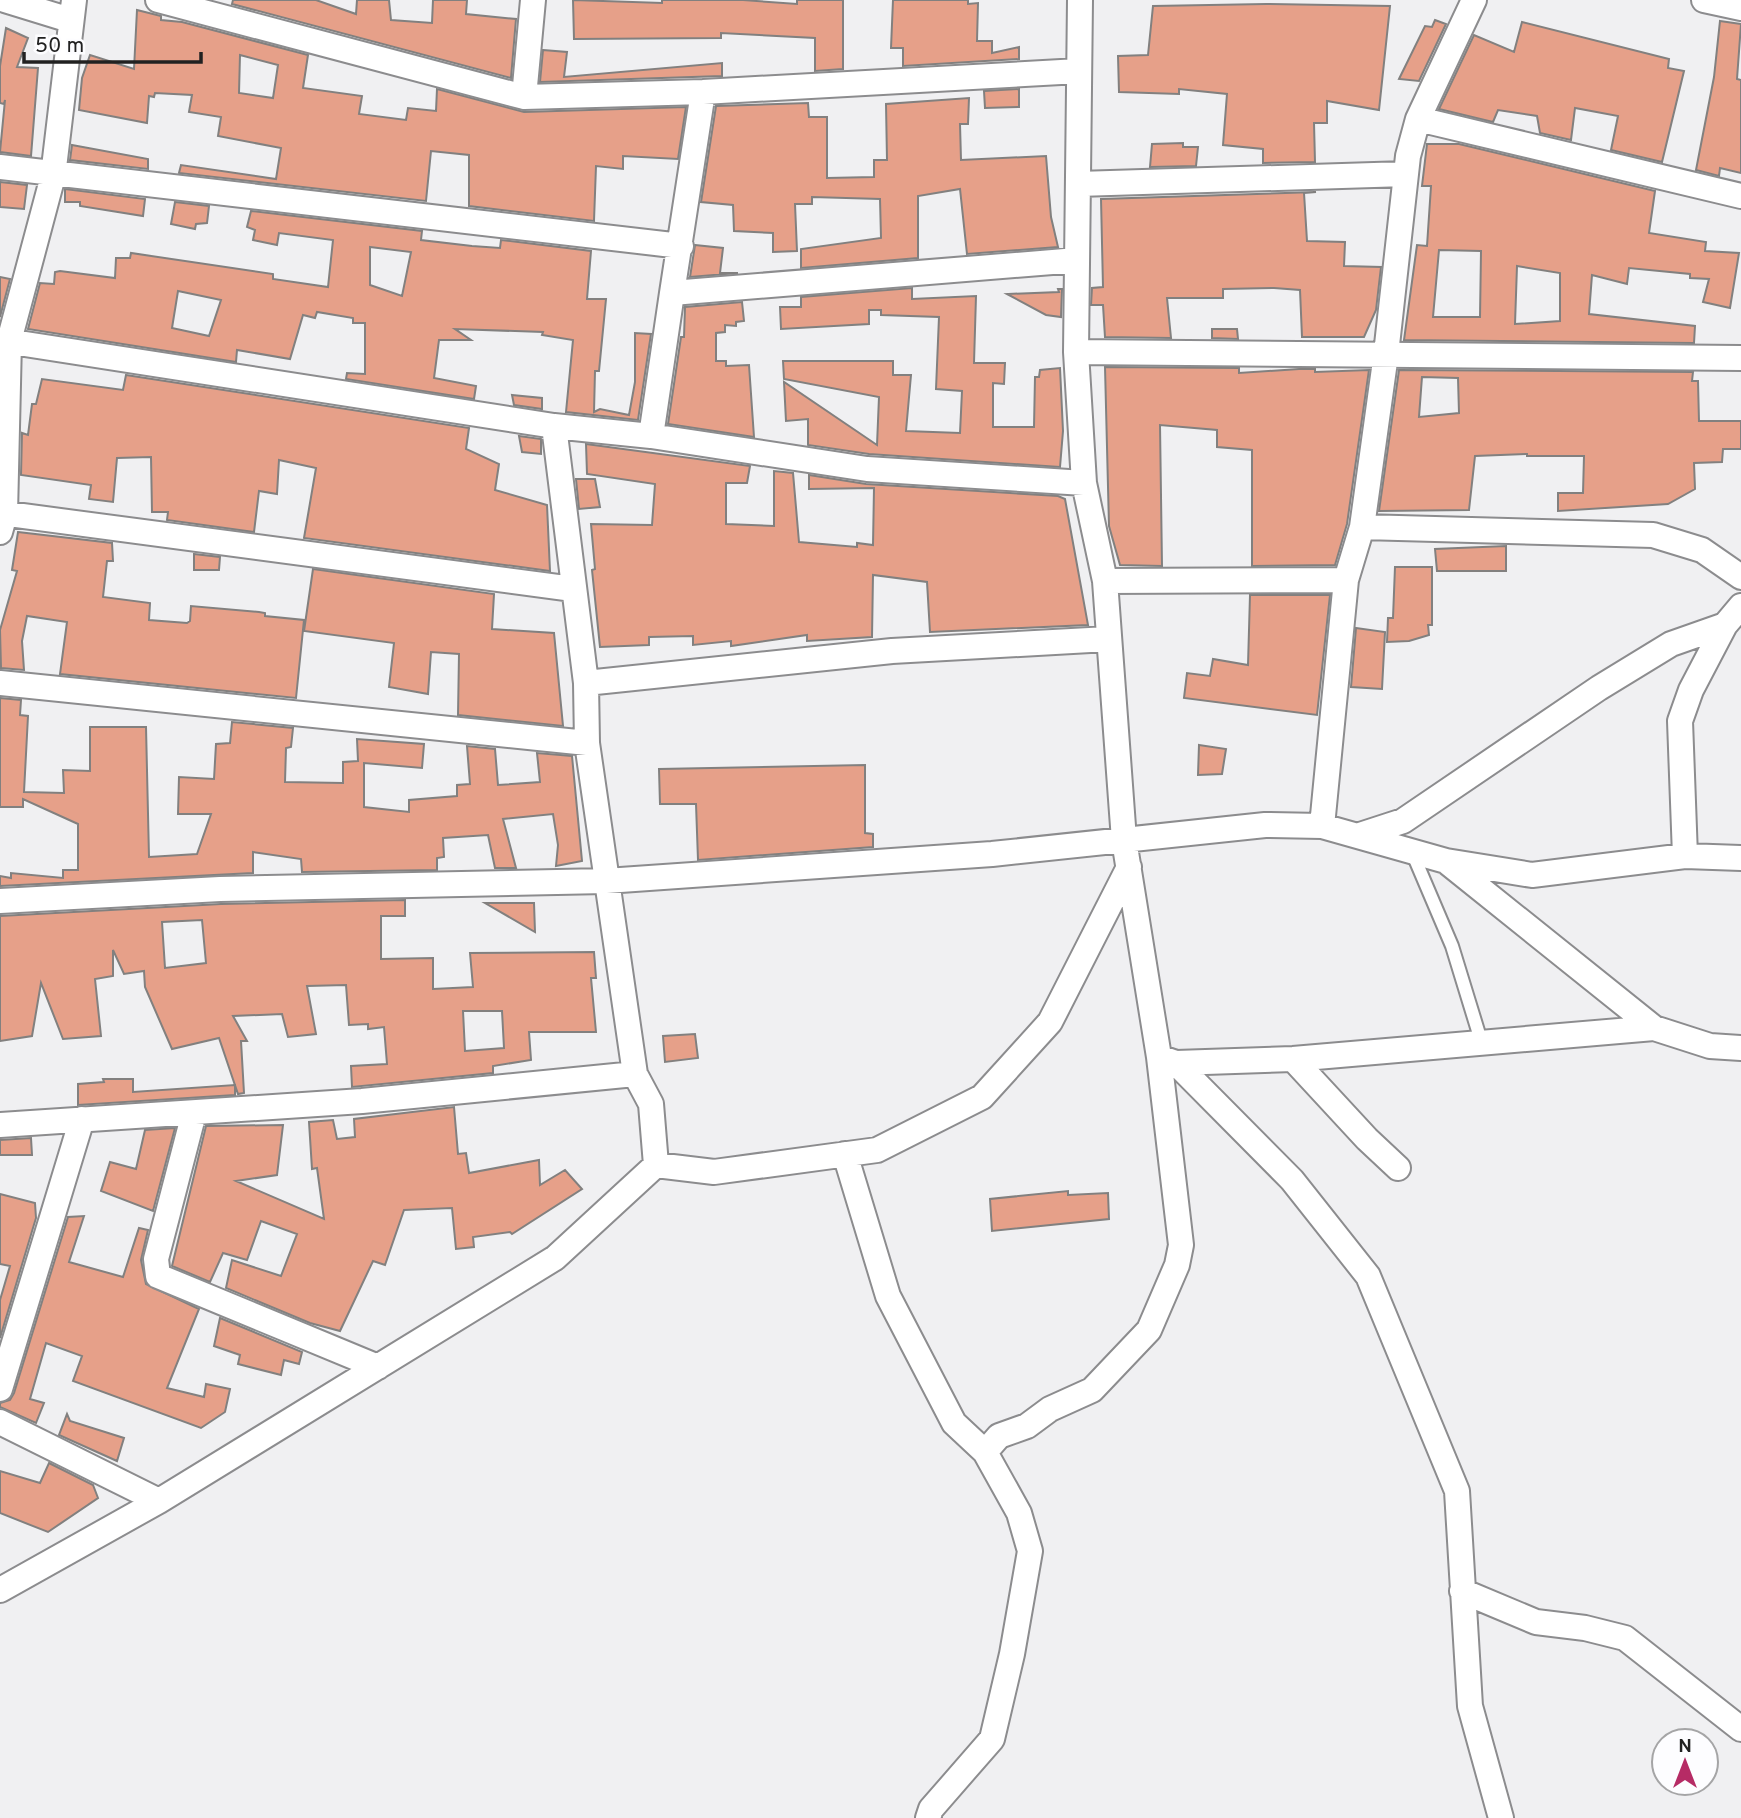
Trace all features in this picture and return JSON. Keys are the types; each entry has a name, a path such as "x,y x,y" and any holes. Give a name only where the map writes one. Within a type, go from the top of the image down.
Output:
{"street":[{"path":"5,0 72,10 53,176 5,341 2,519 573,589"},
{"path":"158,0 524,97 703,92 1079,71"},
{"path":"524,97 533,0"},
{"path":"985,1452 999,1436 1027,1426 1050,1409 1092,1390 1149,1330 1177,1265 1181,1245 1167,1060 1124,840 1105,582 1084,483 1076,352 1080,0"},
{"path":"1322,826 1346,580 1362,527 1386,354 1406,174 1418,120 1474,0"},
{"path":"1703,0 1741,8"},
{"path":"652,436 703,92"},
{"path":"1418,120 1741,196"},
{"path":"0,167 53,176 681,246"},
{"path":"1078,184 1406,174"},
{"path":"672,293 1077,260"},
{"path":"5,341 554,426 652,436 867,469 1084,483"},
{"path":"1076,352 1741,358"},
{"path":"554,426 586,683 587,743 606,881 635,1074 651,1104 656,1165"},
{"path":"1362,527 1653,535 1702,550 1741,577"},
{"path":"1105,582 1346,580"},
{"path":"1685,856 1680,721 1691,690 1725,625 1741,606"},
{"path":"1360,835 1403,821 1599,688 1671,644 1725,625"},
{"path":"586,683 892,651 1108,639"},
{"path":"0,683 587,743"},
{"path":"0,901 220,889 606,881 992,854 1265,825 1322,826 1446,861 1532,875 1685,856 1741,859"},
{"path":"1446,861 1654,1028 1710,1046 1741,1048"},
{"path":"0,1590 159,1501 555,1258 656,1165 714,1172 877,1150 982,1097 1050,1022 1129,867"},
{"path":"1167,1060 1293,1059 1654,1028"},
{"path":"1293,1059 1367,1139 1398,1168"},
{"path":"1167,1060 1292,1180 1368,1276 1457,1491 1470,1706 1502,1818"},
{"path":"0,1125 194,1113 527,1086 635,1074"},
{"path":"194,1113 156,1259 158,1276 378,1367"},
{"path":"0,1389 82,1119"},
{"path":"845,1154 888,1296 954,1423 985,1452 1018,1513 1030,1551 1012,1654 992,1739 931,1809 928,1818"},
{"path":"0,1422 159,1501"},
{"path":"1462,1591 1536,1622 1586,1628 1625,1638 1741,1729"}],"lane":[{"path":"1412,852 1452,946 1482,1044"}],"building":[{"path":"233,0 316,0 356,14 357,0 389,0 391,20 432,23 433,0 467,0 466,14 516,19 511,78 232,4"},
{"path":"573,0 662,3 662,0 743,0 797,4 797,0 843,0 843,69 815,71 815,38 721,33 721,38 574,39"},
{"path":"893,0 968,0 968,4 978,3 977,41 992,41 992,53 1019,47 1019,59 903,66 903,48 891,48"},
{"path":"1153,6 1390,6 1379,110 1327,101 1327,123 1314,123 1315,162 1263,163 1263,149 1223,145 1227,94 1179,89 1179,94 1119,92 1118,56 1148,55"},
{"path":"137,10 161,16 161,20 182,22 308,55 303,88 362,96 359,114 406,120 408,108 436,111 437,89 524,112 686,107 678,159 623,156 623,169 596,166 594,221 469,206 469,155 431,151 426,201 179,173 181,165 276,179 281,148 218,136 221,117 189,112 192,95 155,93 154,97 149,96 147,123 79,110 82,78 90,55 134,69","holes":["240,55 278,65 273,98 239,93"]},
{"path":"1435,20 1446,24 1419,81 1399,79 1425,26 1432,27"},
{"path":"1720,21 1741,24 1737,79 1741,80 1741,173 1720,168 1719,176 1696,170 1714,77"},
{"path":"1522,22 1669,59 1668,68 1684,71 1662,162 1611,150 1618,116 1575,108 1571,140 1540,133 1537,116 1498,110 1493,122 1439,109 1474,35 1514,52"},
{"path":"6,28 28,38 17,67 38,68 31,156 0,152 5,100 4,104 0,103 0,66"},
{"path":"543,50 567,52 564,77 722,63 722,76 540,82"},
{"path":"1019,89 1019,107 985,108 984,91"},
{"path":"969,98 968,124 960,124 961,160 1046,156 1051,217 1058,247 967,254 960,189 918,196 918,258 801,268 801,249 881,238 880,199 812,197 812,204 795,204 797,251 773,252 773,233 734,231 733,205 701,202 716,106 808,103 809,117 827,117 827,178 874,177 874,160 887,160 886,104"},
{"path":"1183,143 1183,147 1198,147 1196,166 1150,167 1152,144"},
{"path":"1427,144 1459,144 1655,191 1649,233 1706,242 1705,251 1739,253 1730,308 1703,302 1709,279 1690,278 1690,274 1629,268 1627,284 1592,275 1589,314 1695,326 1694,343 1404,340 1417,245 1427,246 1431,186 1422,186","holes":["1439,250 1481,251 1480,317 1433,317","1517,266 1560,273 1560,321 1515,324"]},
{"path":"72,145 148,159 148,169 70,160"},
{"path":"0,182 27,185 24,209 0,207"},
{"path":"65,189 145,199 143,216 80,206 80,202 65,202"},
{"path":"1316,192 1304,193 1307,241 1345,242 1344,266 1381,267 1376,310 1364,337 1302,337 1300,290 1274,288 1223,289 1223,298 1167,298 1171,338 1105,337 1103,305 1091,305 1092,288 1103,287 1101,199"},
{"path":"175,202 209,206 207,223 196,224 195,229 171,224"},
{"path":"251,211 422,231 421,240 472,246 500,248 501,240 591,251 587,299 606,299 599,371 595,371 594,412 600,409 629,415 635,382 635,333 651,334 638,420 566,412 573,340 542,335 543,332 455,329 471,340 439,340 434,378 476,386 474,399 346,379 347,373 365,374 365,323 353,323 353,318 317,312 315,318 303,315 290,359 237,350 236,362 28,329 40,283 54,284 55,272 60,271 115,278 116,258 130,258 131,253 273,274 273,279 328,287 333,240 279,233 277,245 253,240 255,230 247,227","holes":["370,247 411,252 402,296 370,285","178,291 221,300 209,336 172,328"]},
{"path":"695,245 723,248 720,273 738,273 690,277"},
{"path":"0,277 10,279 0,317"},
{"path":"912,288 912,299 976,296 974,363 1005,363 1004,384 993,383 993,427 1034,427 1035,377 1039,377 1040,370 1060,368 1063,431 1060,467 869,454 808,445 808,419 786,421 784,382 877,445 879,397 784,379 783,361 893,361 893,375 911,375 906,431 960,433 962,391 936,389 939,317 881,315 881,310 869,310 869,324 781,329 780,307 801,307 801,297"},
{"path":"1058,289 1062,289 1061,317 1046,315 1007,294 1059,292"},
{"path":"742,302 744,321 736,322 736,326 725,325 725,332 716,333 716,361 726,361 726,366 749,365 754,437 668,424 681,337 684,337 685,307"},
{"path":"1212,329 1237,329 1238,339 1212,338"},
{"path":"1105,367 1239,368 1239,373 1299,369 1315,369 1315,372 1369,370 1347,524 1335,565 1252,566 1252,450 1217,447 1217,430 1160,425 1162,566 1120,565 1109,526"},
{"path":"1399,370 1693,372 1692,381 1698,381 1699,421 1741,421 1741,449 1723,449 1722,462 1694,463 1695,489 1668,504 1558,511 1558,493 1583,493 1584,456 1527,454 1475,456 1469,510 1379,511","holes":["1422,377 1458,378 1459,413 1419,417"]},
{"path":"126,375 469,428 466,449 499,464 495,490 547,505 550,571 304,538 316,468 279,460 277,494 259,491 254,532 167,520 168,512 152,512 151,457 117,458 113,502 89,499 91,485 21,475 22,433 28,435 32,404 36,404 42,379 123,390"},
{"path":"512,395 542,398 542,409 514,405"},
{"path":"519,436 541,439 541,454 522,452"},
{"path":"586,444 750,466 747,483 726,483 726,524 774,526 774,471 793,473 799,542 857,547 857,543 873,545 874,488 809,489 809,475 866,484 1058,496 1065,499 1088,625 930,632 927,582 873,575 872,637 807,641 807,635 731,646 731,641 693,645 693,636 649,637 649,645 600,647 592,570 595,569 591,524 652,525 655,484 587,474"},
{"path":"576,479 595,479 600,507 579,509"},
{"path":"18,532 112,543 113,561 107,561 103,597 150,603 149,620 187,623 190,621 191,606 259,612 265,613 265,616 304,620 296,698 60,674 67,622 27,616 22,641 24,670 1,668 0,630 17,571 12,570"},
{"path":"1506,546 1506,571 1437,571 1435,549"},
{"path":"194,554 220,557 219,570 194,570"},
{"path":"1395,567 1432,567 1432,625 1428,625 1429,635 1409,641 1387,642 1388,618 1393,618"},
{"path":"313,569 494,594 492,629 554,633 563,726 458,715 459,654 431,652 428,694 389,687 394,643 304,631"},
{"path":"1250,595 1330,595 1317,715 1184,698 1187,673 1210,676 1213,659 1248,665"},
{"path":"1356,628 1385,632 1382,689 1351,687"},
{"path":"0,698 21,700 20,715 28,716 24,792 64,793 63,770 90,771 90,727 146,727 149,857 197,854 211,814 178,814 179,777 214,779 216,744 230,743 232,722 293,728 291,747 286,748 285,782 343,783 343,762 358,761 357,739 424,744 422,768 364,763 364,807 409,812 409,800 457,796 457,785 470,784 467,746 495,749 498,785 540,782 537,753 572,756 582,861 556,866 558,845 553,814 503,819 516,868 495,868 488,835 443,838 444,857 437,858 437,870 302,872 301,859 253,852 253,873 0,886 0,876 11,878 11,873 63,878 63,870 78,870 78,824 23,799 23,807 0,807"},
{"path":"1199,745 1226,749 1222,774 1198,775"},
{"path":"865,765 865,833 873,834 873,847 698,860 696,804 660,804 659,769"},
{"path":"405,900 405,916 381,916 381,959 433,958 433,989 473,987 470,953 594,952 596,978 591,978 596,1032 529,1032 531,1060 493,1066 493,1073 352,1087 351,1066 387,1064 384,1027 368,1029 368,1024 349,1025 346,985 307,986 316,1034 288,1037 282,1014 233,1016 247,1041 241,1041 244,1093 238,1094 219,1038 172,1049 145,987 144,971 124,974 113,950 113,976 95,979 101,1036 63,1039 41,983 32,1036 0,1041 0,916 221,904","holes":["202,920 206,963 165,968 162,922","463,1011 502,1011 504,1048 465,1051"]},
{"path":"485,903 534,903 535,932"},
{"path":"695,1034 698,1058 665,1062 663,1036"},
{"path":"103,1079 133,1079 133,1092 235,1085 235,1095 78,1105 78,1084 104,1082"},
{"path":"454,1107 458,1154 466,1153 469,1173 539,1160 540,1185 565,1170 582,1189 512,1234 510,1232 473,1237 474,1247 456,1249 452,1208 404,1210 385,1265 373,1261 340,1331 310,1323 226,1288 232,1260 281,1276 297,1234 261,1221 247,1260 223,1253 210,1282 172,1266 206,1126 283,1125 277,1175 236,1181 324,1219 317,1168 312,1169 309,1122 333,1120 337,1139 355,1137 354,1119"},
{"path":"175,1128 153,1211 101,1191 110,1162 136,1169 145,1130"},
{"path":"31,1138 32,1155 0,1155 0,1140"},
{"path":"1068,1191 1068,1195 1108,1193 1109,1219 992,1231 990,1199"},
{"path":"0,1194 35,1203 36,1218 0,1338 0,1300 10,1266 0,1264"},
{"path":"84,1216 69,1262 123,1277 139,1228 148,1230 141,1260 146,1284 199,1309 167,1388 204,1397 206,1384 230,1389 225,1412 201,1428 73,1381 82,1356 46,1343 30,1399 44,1403 36,1423 0,1407 0,1403 10,1400 14,1393 68,1217"},
{"path":"220,1318 302,1352 299,1364 284,1360 281,1375 238,1364 240,1355 214,1346"},
{"path":"67,1414 70,1421 124,1438 117,1461 59,1435"},
{"path":"49,1463 93,1485 98,1498 48,1532 0,1513 0,1471 40,1483"}]}
